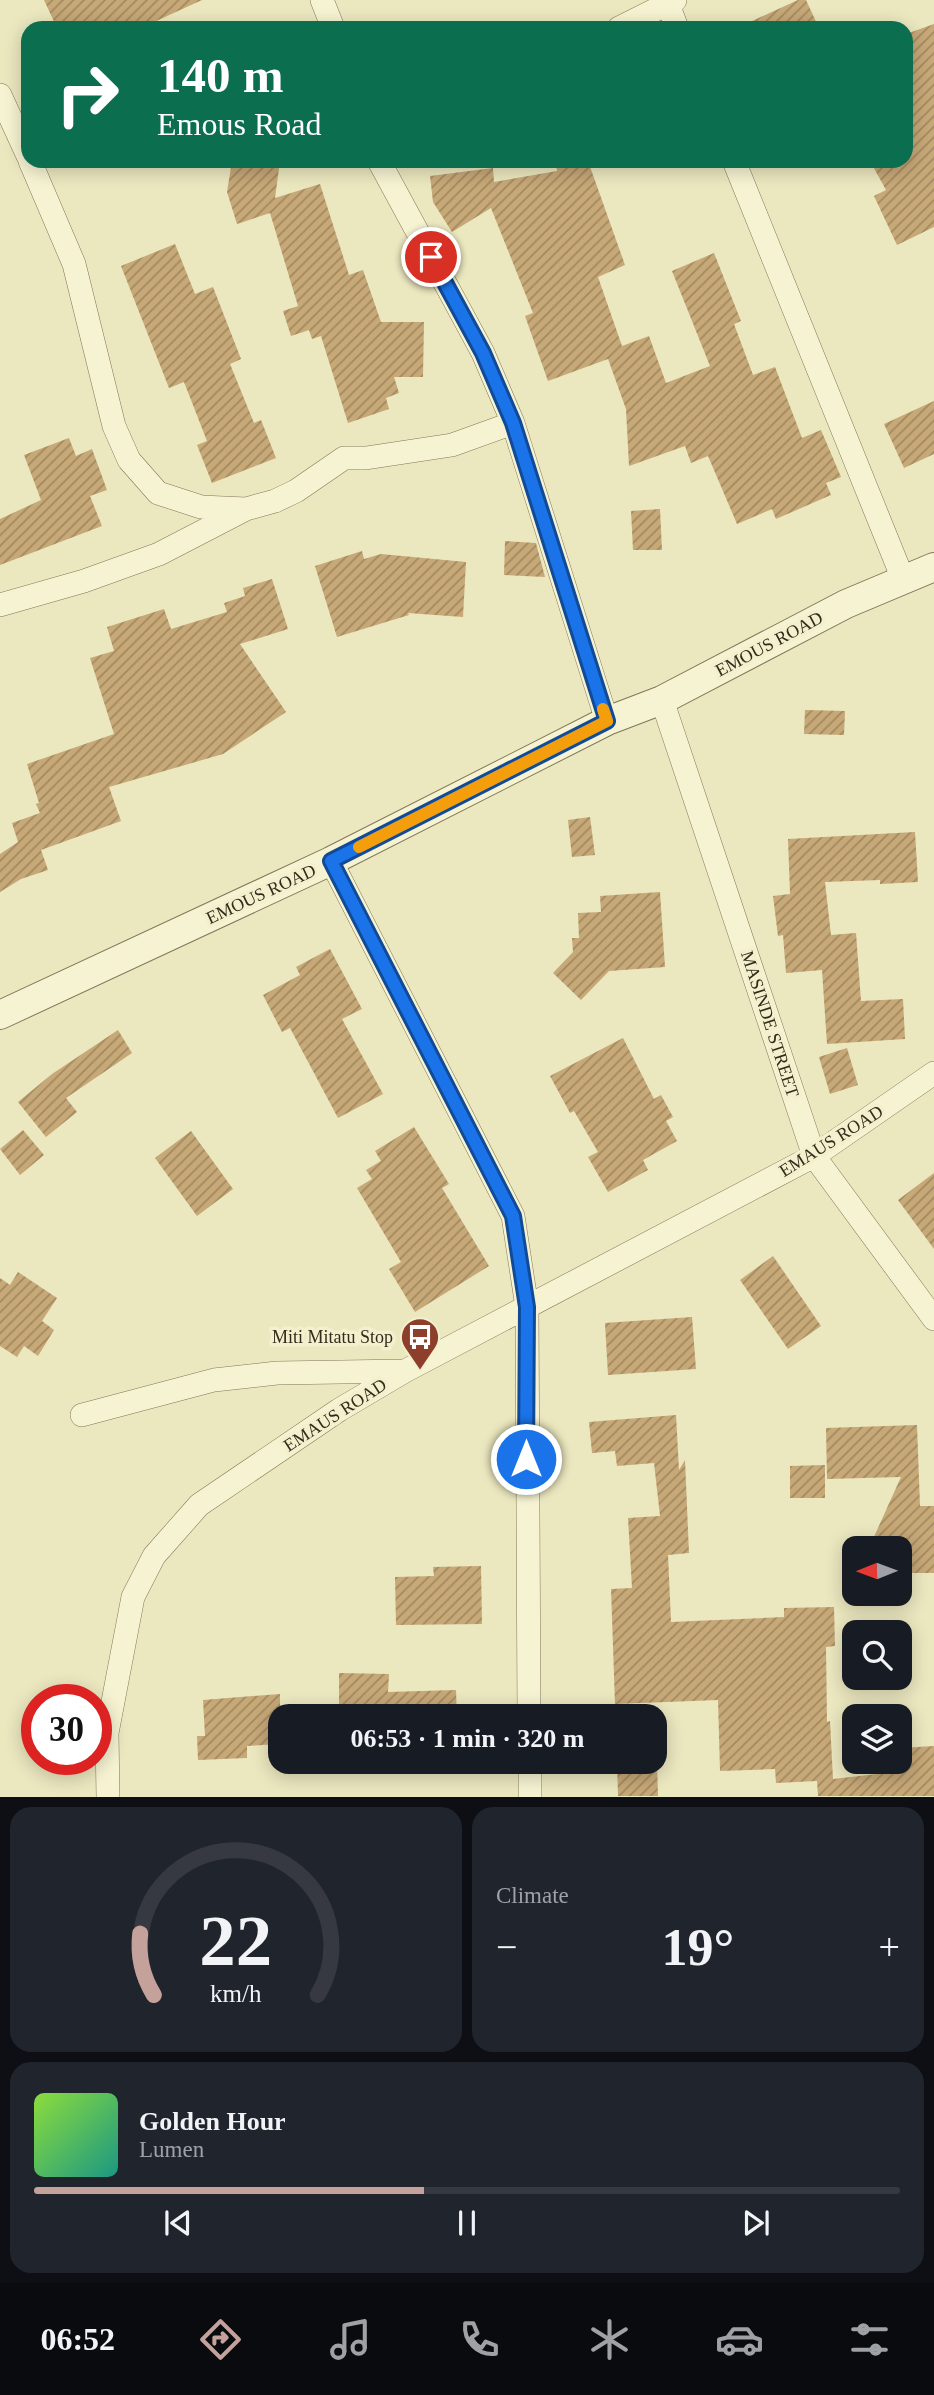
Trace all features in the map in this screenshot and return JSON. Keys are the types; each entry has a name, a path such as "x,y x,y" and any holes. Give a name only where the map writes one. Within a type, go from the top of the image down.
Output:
{"street":[{"path":"322,0 330,21"},
{"path":"633,21 671,2 675,21"},
{"path":"0,95 21,141"},
{"path":"33,168 74,264 114,426 129,460 158,494 201,507 246,509"},
{"path":"383,168 483,353 513,423 607,721"},
{"path":"737,168 903,579"},
{"path":"0,605 84,581 159,554 246,509 275,501 296,491 344,458 366,458 452,445 513,423"},
{"name":"EMOUS ROAD","path":"0,1016 331,861 607,721 662,699 846,604 934,567"},
{"name":"MASINDE STREET","path":"662,699 814,1156 934,1319"},
{"path":"331,861 513,1216 527,1307 529,1704"},
{"name":"EMAUS ROAD","path":"108,1797 107,1733 133,1597 153,1556 199,1505 339,1410 405,1371 814,1156 934,1073"},
{"path":"82,1415 214,1380 277,1373 405,1371"},
{"path":"530,1774 530,1797"}],"building":[{"path":"44,0 202,0 156,21 54,21"},
{"path":"798,0 806,0 816,21 752,21"},
{"path":"934,24 934,227 897,245 874,196 886,190 874,168 913,168 913,32"},
{"path":"231,168 279,168 275,198 320,184 349,275 363,270 381,322 424,322 423,377 394,377 399,393 386,398 389,409 348,423 321,336 312,339 309,330 291,336 283,311 298,306 270,213 237,224 227,192"},
{"path":"493,168 494,182 557,171 557,168 590,168 625,265 598,277 622,346 649,336 666,383 710,366 672,271 714,253 741,321 734,324 753,375 775,367 802,438 821,430 841,477 826,483 831,495 776,519 772,509 737,524 708,456 691,463 685,446 629,466 626,409 608,359 548,381 525,316 533,313 491,208 452,232 433,202 430,176"},
{"path":"175,244 195,294 213,287 241,359 230,364 254,423 261,420 276,458 212,483 197,445 207,441 184,382 169,388 121,266"},
{"path":"934,401 934,454 904,468 884,424"},
{"path":"69,438 76,456 92,449 107,490 90,496 102,526 0,565 0,519 41,500 24,455"},
{"path":"660,509 662,550 633,550 631,511"},
{"path":"505,541 536,543 545,577 504,575"},
{"path":"362,551 364,559 381,554 466,562 463,617 408,613 409,615 337,637 315,566"},
{"path":"272,579 288,629 240,644 286,712 223,754 109,787 121,821 41,850 48,870 21,879 0,892 0,854 18,842 12,823 40,813 27,764 114,734 90,658 114,651 107,627 164,609 171,629 227,612 224,603 245,596 243,588"},
{"path":"805,710 845,711 844,735 804,734"},
{"path":"590,817 595,855 572,857 568,820"},
{"path":"915,832 918,882 825,882 831,935 856,933 861,1001 903,999 905,1039 827,1044 822,970 786,973 783,935 778,936 773,896 790,894 788,839"},
{"path":"660,892 665,967 609,971 581,1000 553,973 573,952 572,938 579,938 578,913 601,912 600,896"},
{"path":"330,949 362,1009 342,1019 383,1094 338,1118 290,1028 282,1032 263,995 300,975 296,967"},
{"path":"118,1030 132,1053 66,1098 77,1112 46,1137 18,1102 52,1074"},
{"path":"623,1038 654,1099 661,1095 673,1117 666,1121 677,1141 643,1160 648,1170 608,1192 588,1157 598,1152 574,1111 570,1113 550,1076"},
{"path":"847,1048 858,1085 830,1094 819,1057"},
{"path":"414,1127 449,1184 442,1188 489,1266 415,1312 389,1269 401,1262 357,1188 372,1179 366,1170 381,1161 375,1151"},
{"path":"23,1130 44,1155 20,1175 0,1149"},
{"path":"191,1131 233,1189 197,1216 155,1158"},
{"path":"934,1173 934,1249 898,1200"},
{"path":"773,1256 821,1326 788,1349 740,1280"},
{"path":"18,1272 57,1298 42,1321 54,1330 38,1356 24,1346 17,1357 0,1346 0,1278 10,1285"},
{"path":"692,1317 696,1369 608,1375 605,1323"},
{"path":"676,1415 679,1470 685,1460 689,1553 668,1555 671,1622 784,1617 784,1608 834,1607 835,1646 826,1647 827,1722 830,1721 833,1779 877,1774 912,1774 912,1747 934,1746 934,1796 818,1796 817,1781 776,1783 775,1769 720,1771 718,1700 615,1704 611,1589 632,1588 628,1518 660,1516 654,1463 617,1466 615,1451 592,1453 589,1422"},
{"path":"917,1425 920,1506 934,1506 934,1573 912,1573 912,1536 874,1536 901,1477 827,1479 826,1428"},
{"path":"825,1465 825,1498 790,1498 790,1466"},
{"path":"481,1566 482,1624 396,1625 395,1577 434,1576 433,1567"},
{"path":"339,1673 389,1674 388,1692 456,1690 457,1704 339,1704"},
{"path":"280,1694 280,1704 268,1704 268,1745 247,1746 247,1758 198,1760 197,1736 205,1736 203,1700"},
{"path":"617,1774 657,1774 658,1796 618,1796"}],"slow traffic":[{"path":"359,847 607,721 603,709"}],"place":[{"name":"Miti Mitatu Stop","path":"420,1371"}],"route":[{"path":"431,257 483,353 513,423 607,721 331,861 513,1216 527,1307 526,1459"}]}
